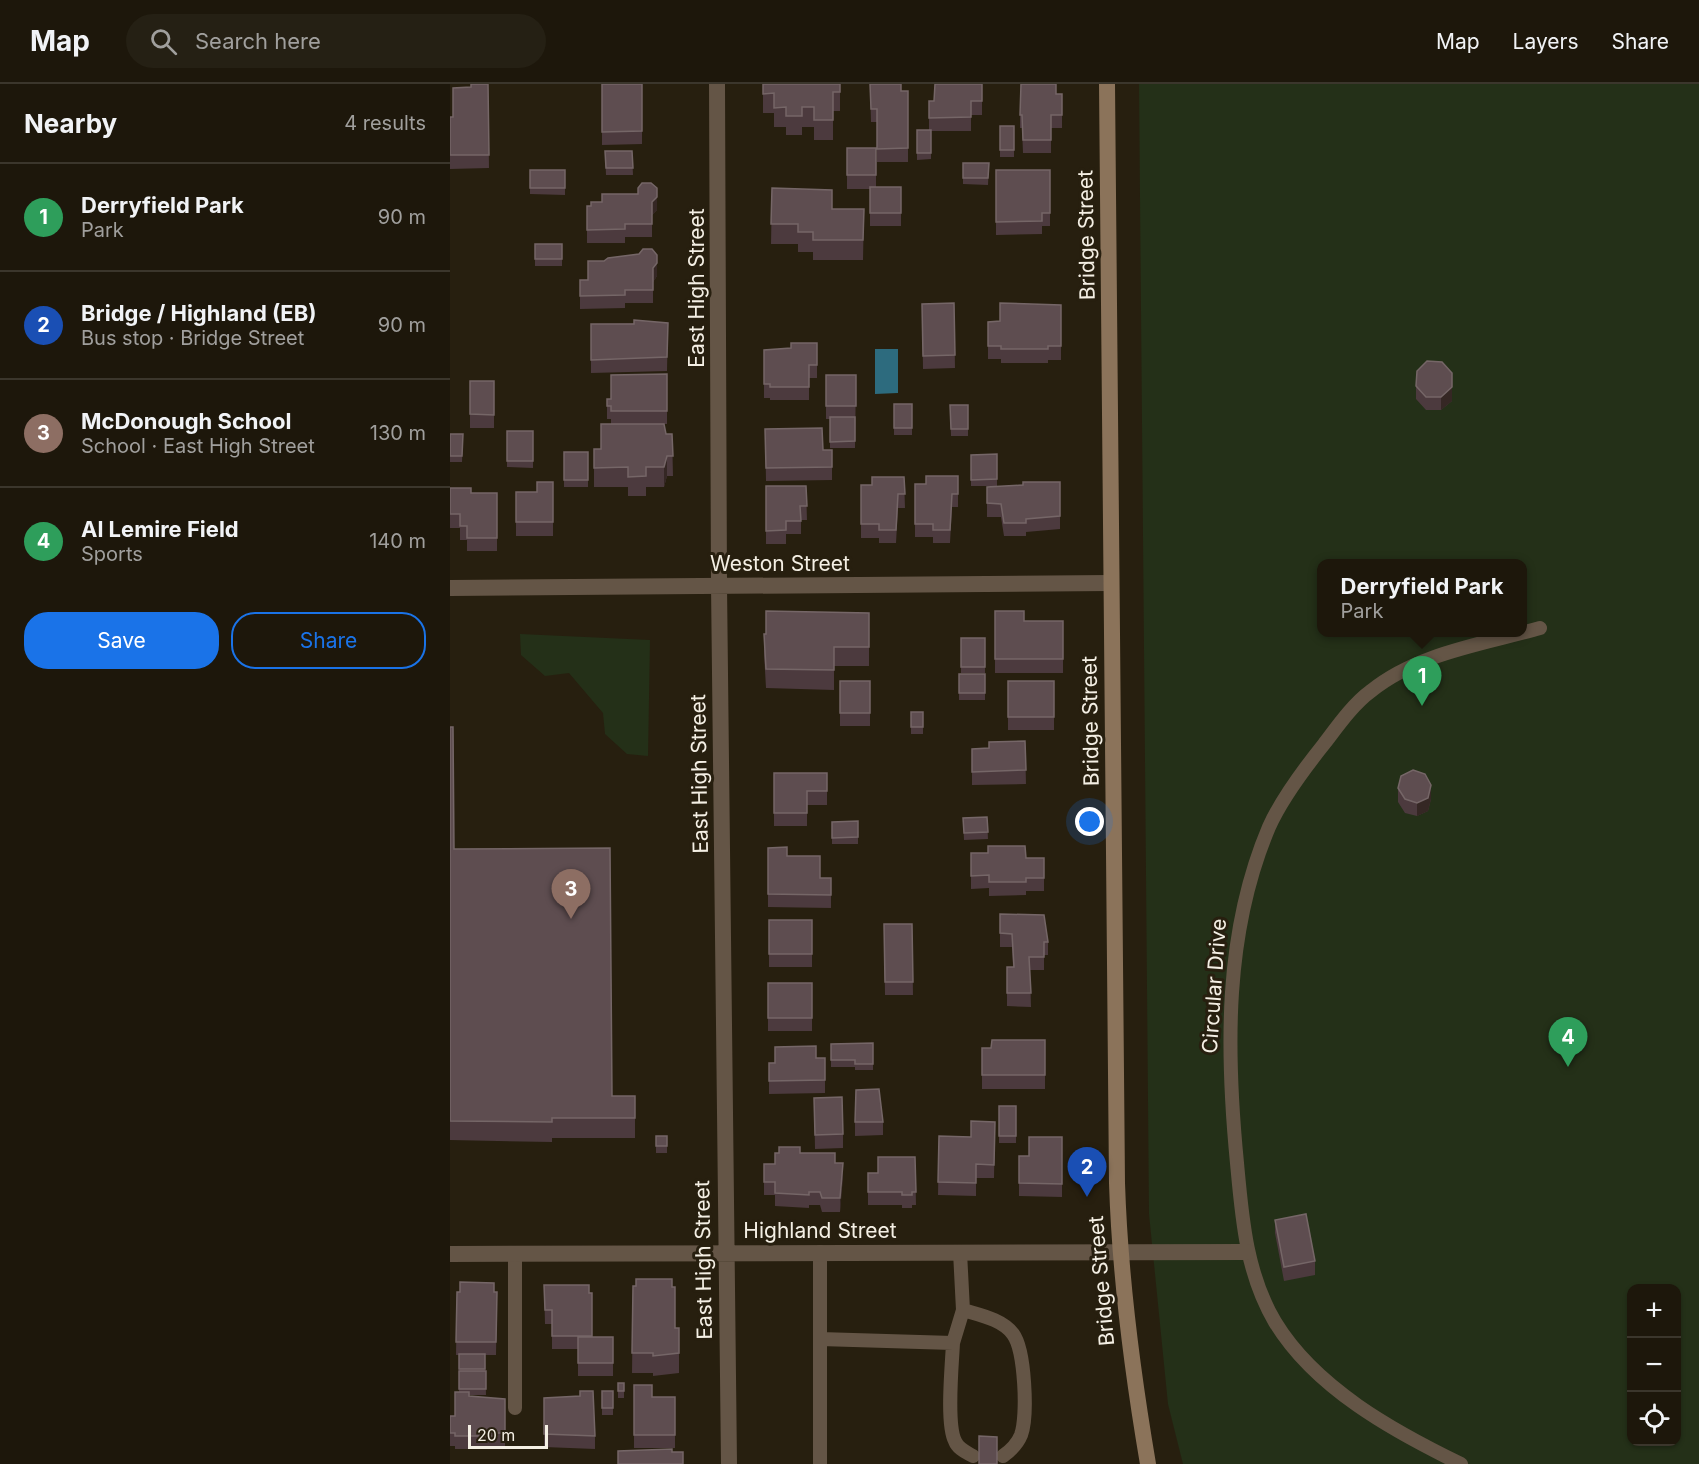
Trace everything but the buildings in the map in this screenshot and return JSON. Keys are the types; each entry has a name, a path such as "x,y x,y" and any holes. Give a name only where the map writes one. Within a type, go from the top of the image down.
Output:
{"main road":[{"name":"Bridge Street","path":"1107,84 1110,583 1119,1252 1128,1339 1148,1464"}],"street":[{"name":"East High Street","path":"717,84 719,585 729,1464"},
{"name":"Weston Street","path":"450,588 1110,583"},
{"path":"1119,1252 1247,1252"},
{"name":"Highland Street","path":"450,1254 1119,1252"}],"lane":[{"name":"Circular Drive","path":"1527,632 1540,628"},
{"name":"Circular Drive","path":"1461,1464 1369,1413 1318,1373 1297,1352 1275,1322 1257,1285 1247,1252 1230,1097 1231,1008 1237,936 1247,891 1270,825 1309,763 1370,691 1415,664 1509,637"},
{"path":"820,1252 820,1464"},
{"path":"960,1252 963,1310 953,1343 951,1419 954,1441 961,1449 973,1456"},
{"path":"515,1255 515,1407"},
{"path":"963,1310 1002,1324 1013,1334 1022,1353 1023,1420 1021,1436 1013,1449 1003,1456"},
{"path":"820,1339 953,1343"}],"green space":[{"path":"1139,84 1699,84 1699,1464 1183,1464 1168,1404 1149,1214"},
{"path":"520,634 650,640 648,756 627,754 605,734 603,713 569,673 545,676 521,655"}],"water":[{"path":"875,349 898,349 898,393 875,394"}],"place":[{"name":"Derryfield Park","path":"1422,706"},
{"name":"McDonough School","path":"571,919"},
{"name":"Al Lemire Field","path":"1568,1067"},
{"name":"Bridge / Highland (EB)","path":"1087,1197"}]}
